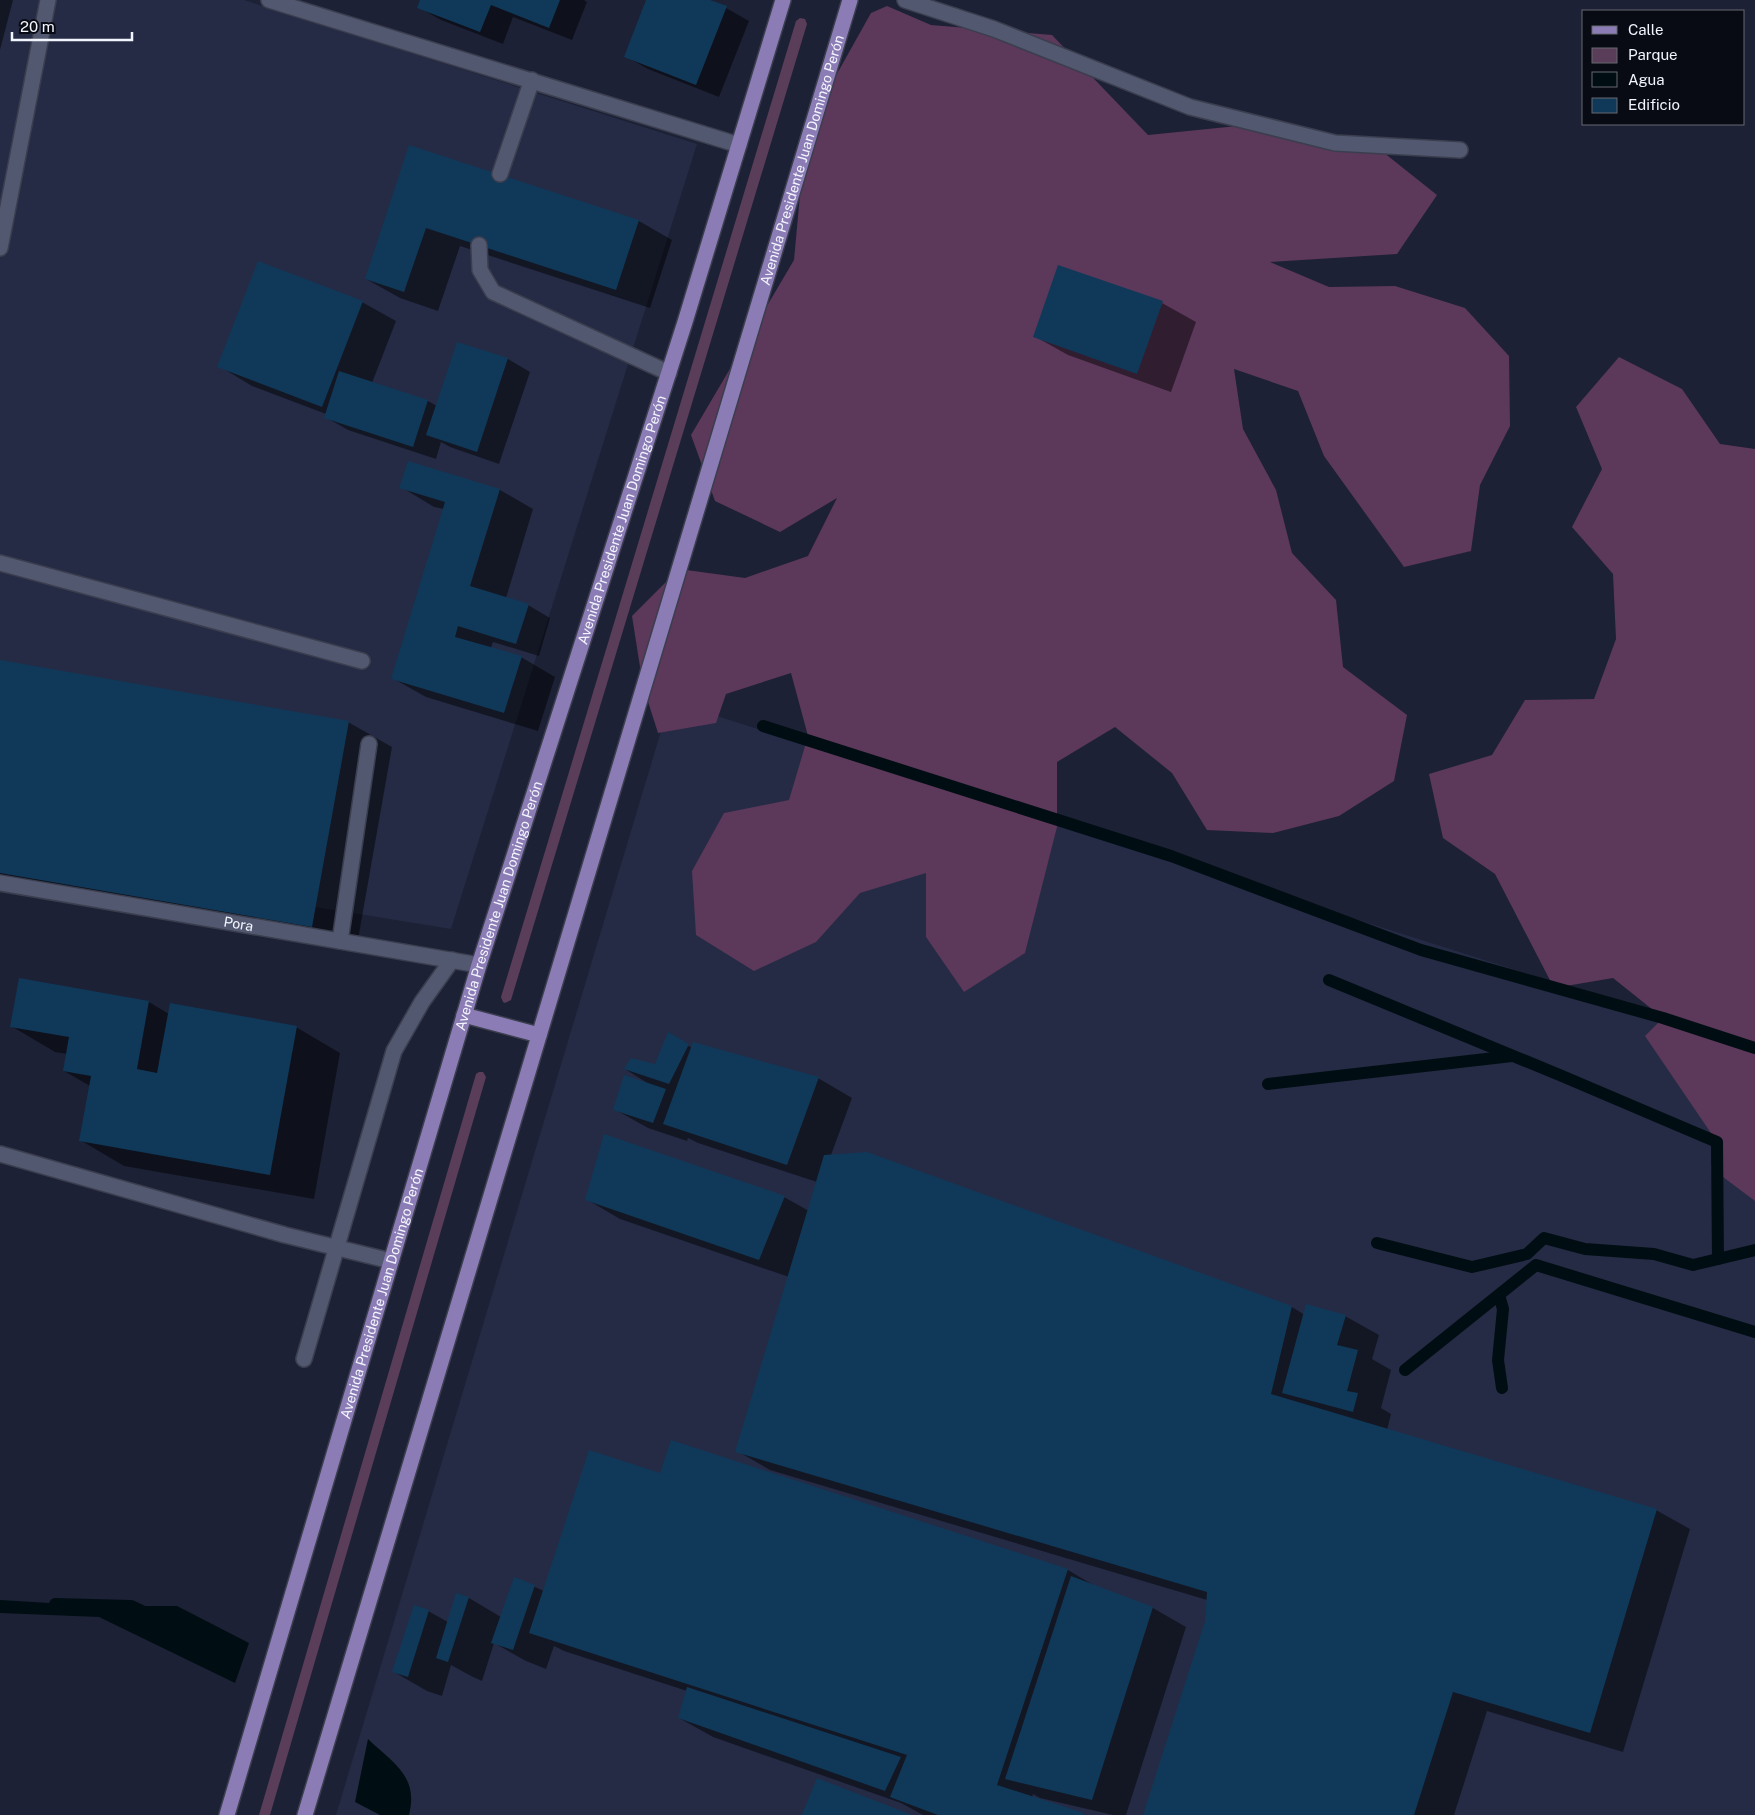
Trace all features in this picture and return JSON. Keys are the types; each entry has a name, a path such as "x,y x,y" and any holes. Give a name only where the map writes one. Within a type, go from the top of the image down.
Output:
{"main road":[{"name":"Avenida Presidente Juan Domingo Perón","path":"227,1815 479,965 669,373 783,0"},
{"name":"Avenida Presidente Juan Domingo Perón","path":"304,1815 850,0"},
{"path":"464,1014 539,1035"}],"street":[{"path":"0,248 48,0"},
{"path":"269,0 739,145"},
{"path":"905,0 994,29 1190,107 1335,143 1460,150"},
{"path":"500,174 532,80"},
{"path":"479,245 480,270 493,292 669,373"},
{"path":"0,562 362,661"},
{"path":"340,941 369,744"},
{"name":"Pora","path":"0,882 479,965"},
{"path":"304,1359 394,1050 422,1002 452,960"},
{"path":"0,1154 285,1235 391,1261"}],"shaded area":[{"path":"0,0 244,0 697,144 451,929 0,856"},
{"path":"887,6 931,25 1052,35 1148,135 1276,122 1383,152 1437,195 1397,254 1270,262 1329,287 1395,286 1465,308 1509,356 1510,426 1480,485 1471,551 1404,567 1324,456 1298,391 1234,369 1243,429 1276,490 1292,553 1336,600 1343,667 1407,715 1394,781 1339,816 1273,833 1207,830 1172,773 1115,727 1057,762 1057,827 1025,953 964,992 926,937 926,873 860,893 816,942 754,971 696,935 692,871 724,813 789,800 808,736 791,673 726,694 716,723 658,733 643,686 632,616 679,569 745,578 808,556 837,498 780,532 715,501 691,435 794,260 806,129 871,13"},
{"path":"1619,357 1682,389 1720,444 1755,449 1755,1201 1711,1168 1717,1142 1645,1036 1663,1018 1613,978 1554,988 1495,874 1443,838 1429,774 1492,755 1525,700 1594,699 1616,639 1613,574 1572,527 1602,469 1576,407"},
{"path":"670,701 1755,1046 1755,1815 336,1815"}],"green space":[{"path":"800,18 805,19 807,24 511,1000 505,1003 501,997 796,21"},
{"path":"483,1072 486,1077 270,1815 259,1815 476,1074"}],"water":[{"path":"0,1600 99,1606 177,1606 249,1643 235,1683 99,1617 0,1613"},
{"path":"368,1739 395,1763 407,1780 411,1802 409,1815 380,1815 355,1802"}],"building":[{"path":"420,0 560,0 549,28 491,5 480,32 417,8"},
{"path":"646,0 710,0 727,6 696,85 624,57"},
{"path":"409,145 639,220 616,290 426,228 404,292 365,279"},
{"path":"258,261 363,301 322,407 217,367"},
{"path":"1058,265 1163,301 1137,374 1033,337"},
{"path":"457,342 508,358 477,452 426,435"},
{"path":"339,371 428,400 413,447 324,418"},
{"path":"408,461 500,489 470,586 529,604 516,644 458,626 455,637 522,656 504,713 391,679 445,502 399,488"},
{"path":"0,660 349,721 312,927 0,873"},
{"path":"19,978 149,1001 137,1069 157,1073 170,1003 297,1026 270,1175 79,1141 91,1076 63,1071 69,1037 10,1027"},
{"path":"668,1032 689,1044 669,1084 624,1069 631,1058 655,1064"},
{"path":"693,1042 819,1077 787,1165 663,1124"},
{"path":"624,1075 666,1089 653,1123 613,1110"},
{"path":"604,1134 785,1196 759,1260 585,1200"},
{"path":"867,1152 1292,1306 1271,1394 1657,1509 1590,1733 1453,1692 1414,1815 1143,1815 1205,1621 1207,1592 735,1452 824,1155"},
{"path":"1306,1304 1346,1315 1337,1345 1358,1350 1347,1391 1358,1393 1353,1412 1282,1393"},
{"path":"671,1440 1068,1569 997,1785 1084,1813 1083,1815 938,1815 890,1797 907,1755 529,1633 589,1450 660,1473"},
{"path":"1071,1576 1153,1607 1092,1800 1005,1779"},
{"path":"514,1577 535,1585 513,1650 491,1643"},
{"path":"456,1593 469,1597 448,1662 436,1658"},
{"path":"414,1605 429,1610 408,1677 392,1672"},
{"path":"687,1687 901,1757 885,1791 678,1718"},
{"path":"817,1778 912,1815 802,1815"}],"waterway":[{"path":"763,726 1171,856 1421,950 1663,1018 1755,1048"},
{"path":"1329,980 1717,1142 1718,1259"},
{"path":"1268,1084 1512,1056"},
{"path":"1377,1243 1472,1267 1527,1254 1544,1238 1585,1249 1654,1254 1693,1265 1755,1250"},
{"path":"1405,1370 1536,1265 1755,1332"},
{"path":"1499,1295 1503,1309 1498,1360 1502,1388"},
{"path":"55,1604 131,1606 146,1613"}]}
